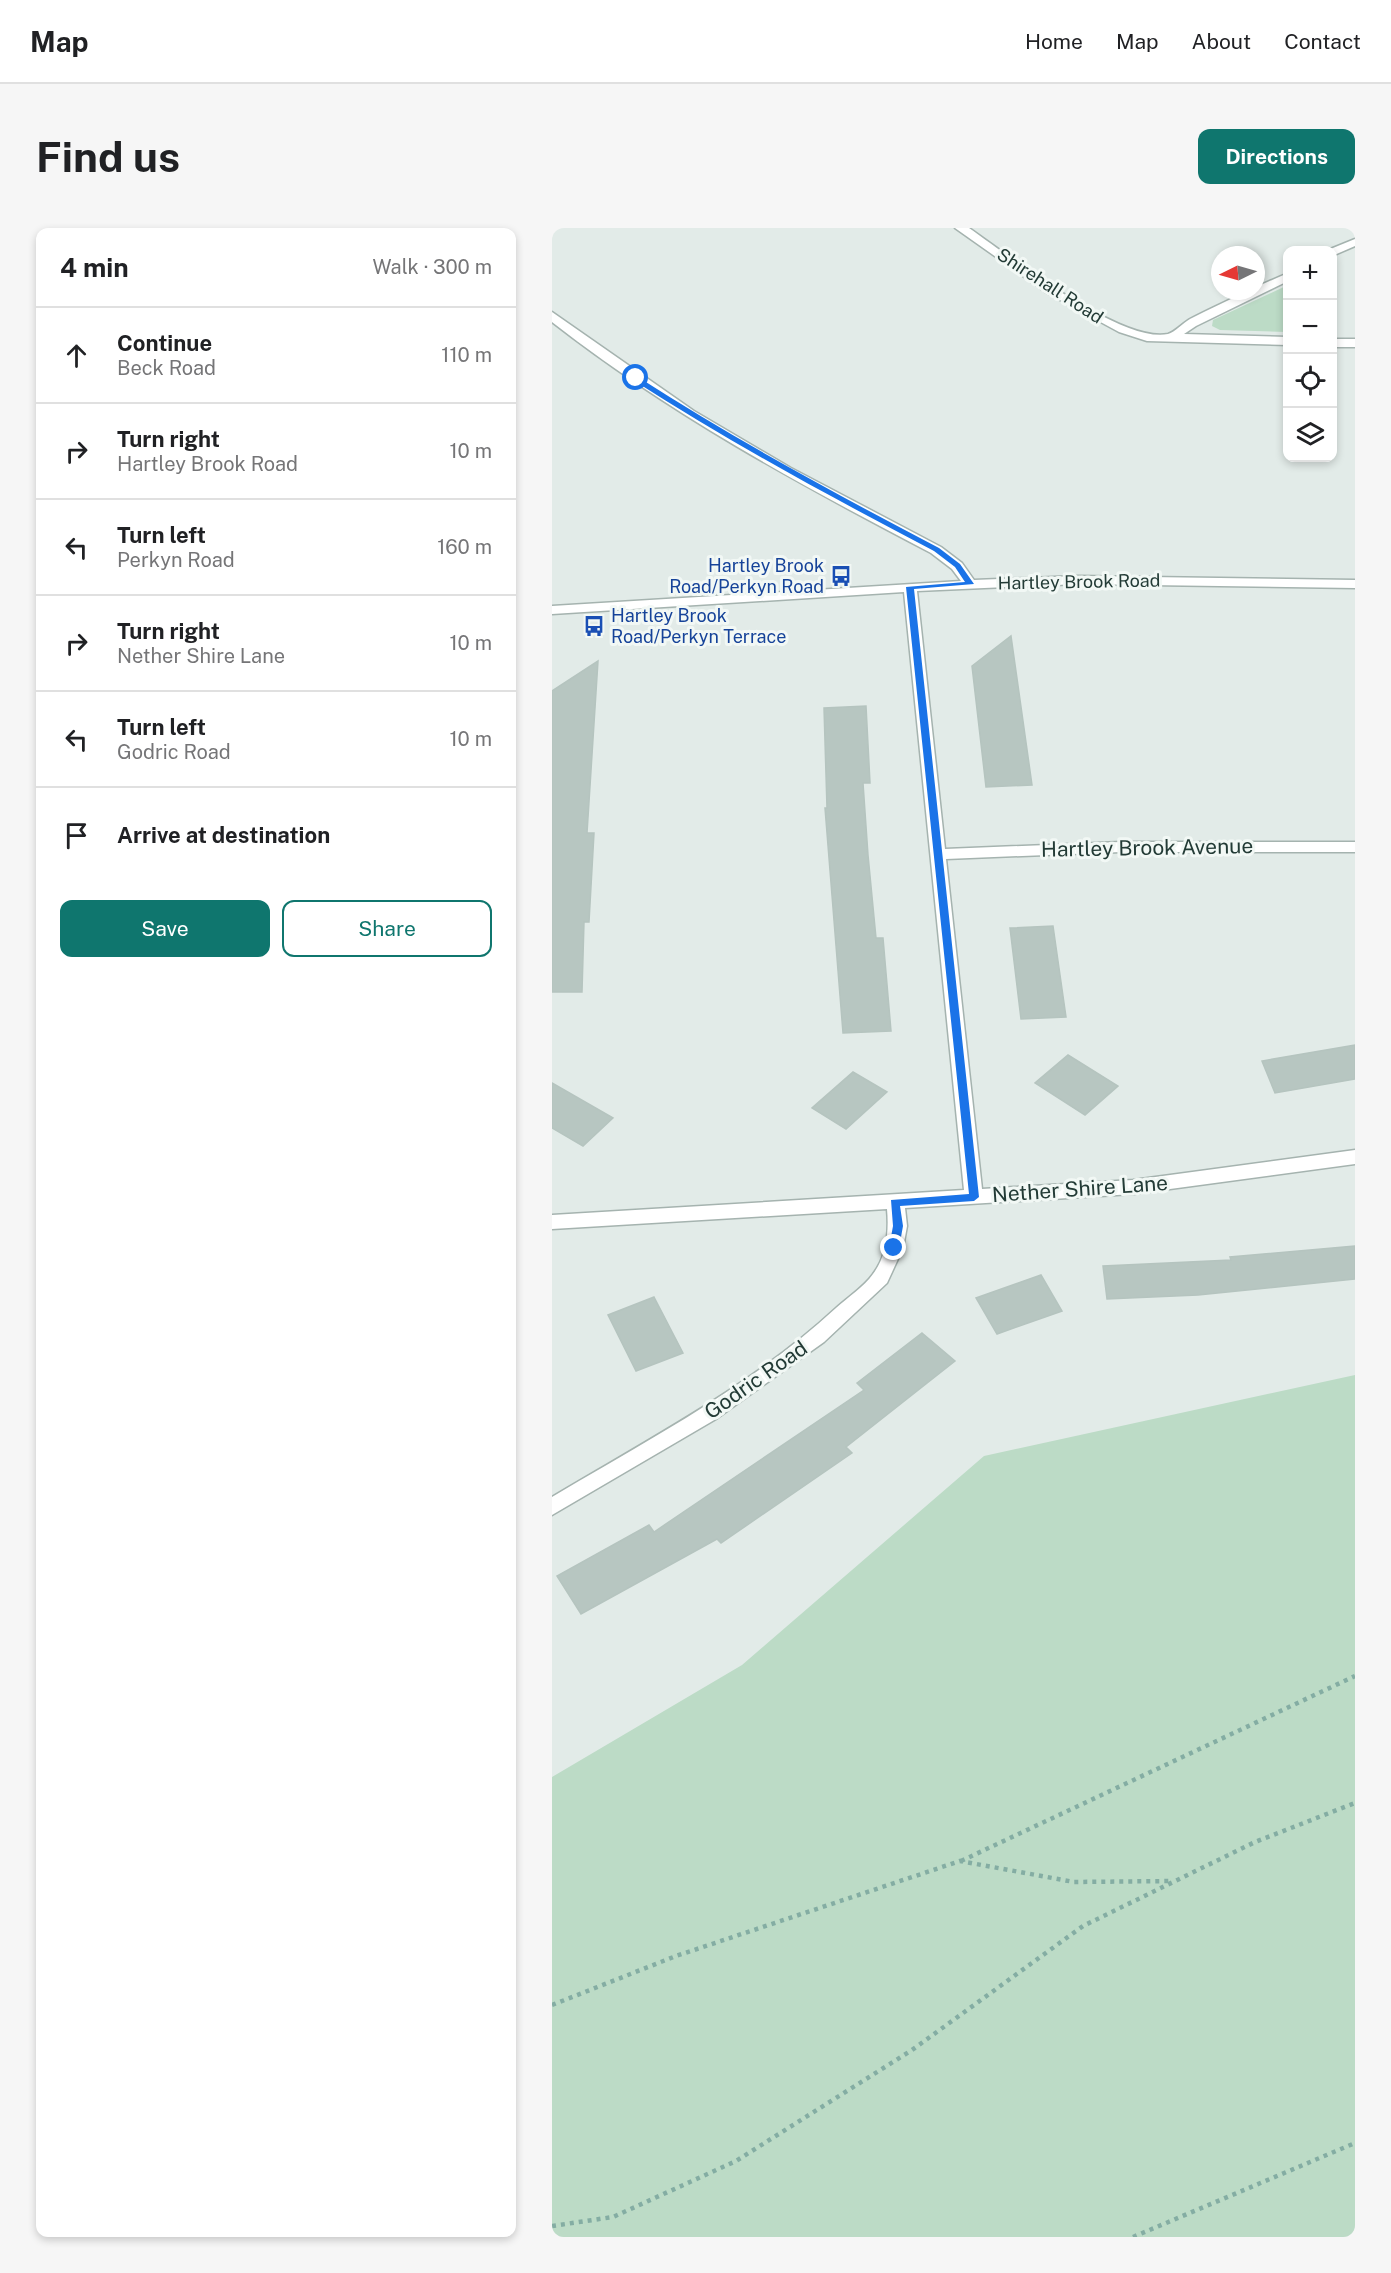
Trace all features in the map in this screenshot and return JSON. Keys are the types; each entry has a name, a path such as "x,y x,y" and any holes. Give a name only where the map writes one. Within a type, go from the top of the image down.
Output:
{"street":[{"name":"Shirehall Road","path":"961,228 1108,324 1147,337 1283,341"},
{"path":"1337,251 1355,242"},
{"path":"1171,338 1192,323 1283,278"},
{"path":"552,316 636,378 713,428 796,476 936,550 957,566 970,584"},
{"path":"1337,343 1355,343"},
{"name":"Hartley Brook Road","path":"552,610 910,587 1078,580 1355,584"},
{"path":"910,587 974,1197"},
{"name":"Hartley Brook Avenue","path":"938,854 1121,847 1355,847"},
{"name":"Nether Shire Lane","path":"552,1222 1133,1187 1290,1168 1355,1156"},
{"name":"Godric Road","path":"552,1507 709,1413 817,1337 881,1278 894,1248 898,1226 895,1202"}],"path":[{"path":"552,2005 676,1956 960,1861 1355,1676"},
{"path":"552,2226 613,2217 736,2161 912,2050 1083,1926 1255,1842 1355,1803"},
{"path":"960,1861 1074,1882 1175,1881"},
{"path":"1133,2237 1355,2143"}],"green space":[{"path":"1283,287 1283,332 1220,330 1212,326 1213,320 1256,300 1265,300 1265,296"},
{"path":"1355,1375 1355,2237 552,2237 552,1777 742,1665 984,1456"}],"building":[{"path":"1011,636 1032,785 986,787 972,666"},
{"path":"598,661 587,833 594,833 589,922 584,922 582,992 552,992 552,691"},
{"path":"866,706 870,783 863,783 868,855 876,938 883,938 891,1031 843,1033 825,808 827,808 824,708"},
{"path":"1053,926 1066,1017 1021,1019 1010,928"},
{"path":"1355,1045 1355,1079 1275,1093 1262,1061"},
{"path":"1068,1055 1118,1086 1085,1115 1035,1083"},
{"path":"853,1072 887,1092 846,1129 812,1108"},
{"path":"552,1083 613,1118 583,1146 552,1128"},
{"path":"1355,1246 1355,1279 1198,1295 1107,1299 1103,1266 1231,1260 1230,1257"},
{"path":"1041,1275 1062,1311 997,1334 976,1298"},
{"path":"654,1297 683,1353 636,1371 608,1315"},
{"path":"922,1333 955,1361 846,1447 852,1453 721,1543 717,1539 581,1614 557,1576 649,1525 654,1532 864,1390 857,1383"}],"place":[{"name":"Hartley Brook Road/Perkyn Road","path":"841,576"},
{"name":"Hartley Brook Road/Perkyn Terrace","path":"594,626"}],"route":[{"path":"636,378 713,428 796,476 936,550 957,566 970,584 910,587 974,1197 895,1202 898,1226 894,1248"}]}
